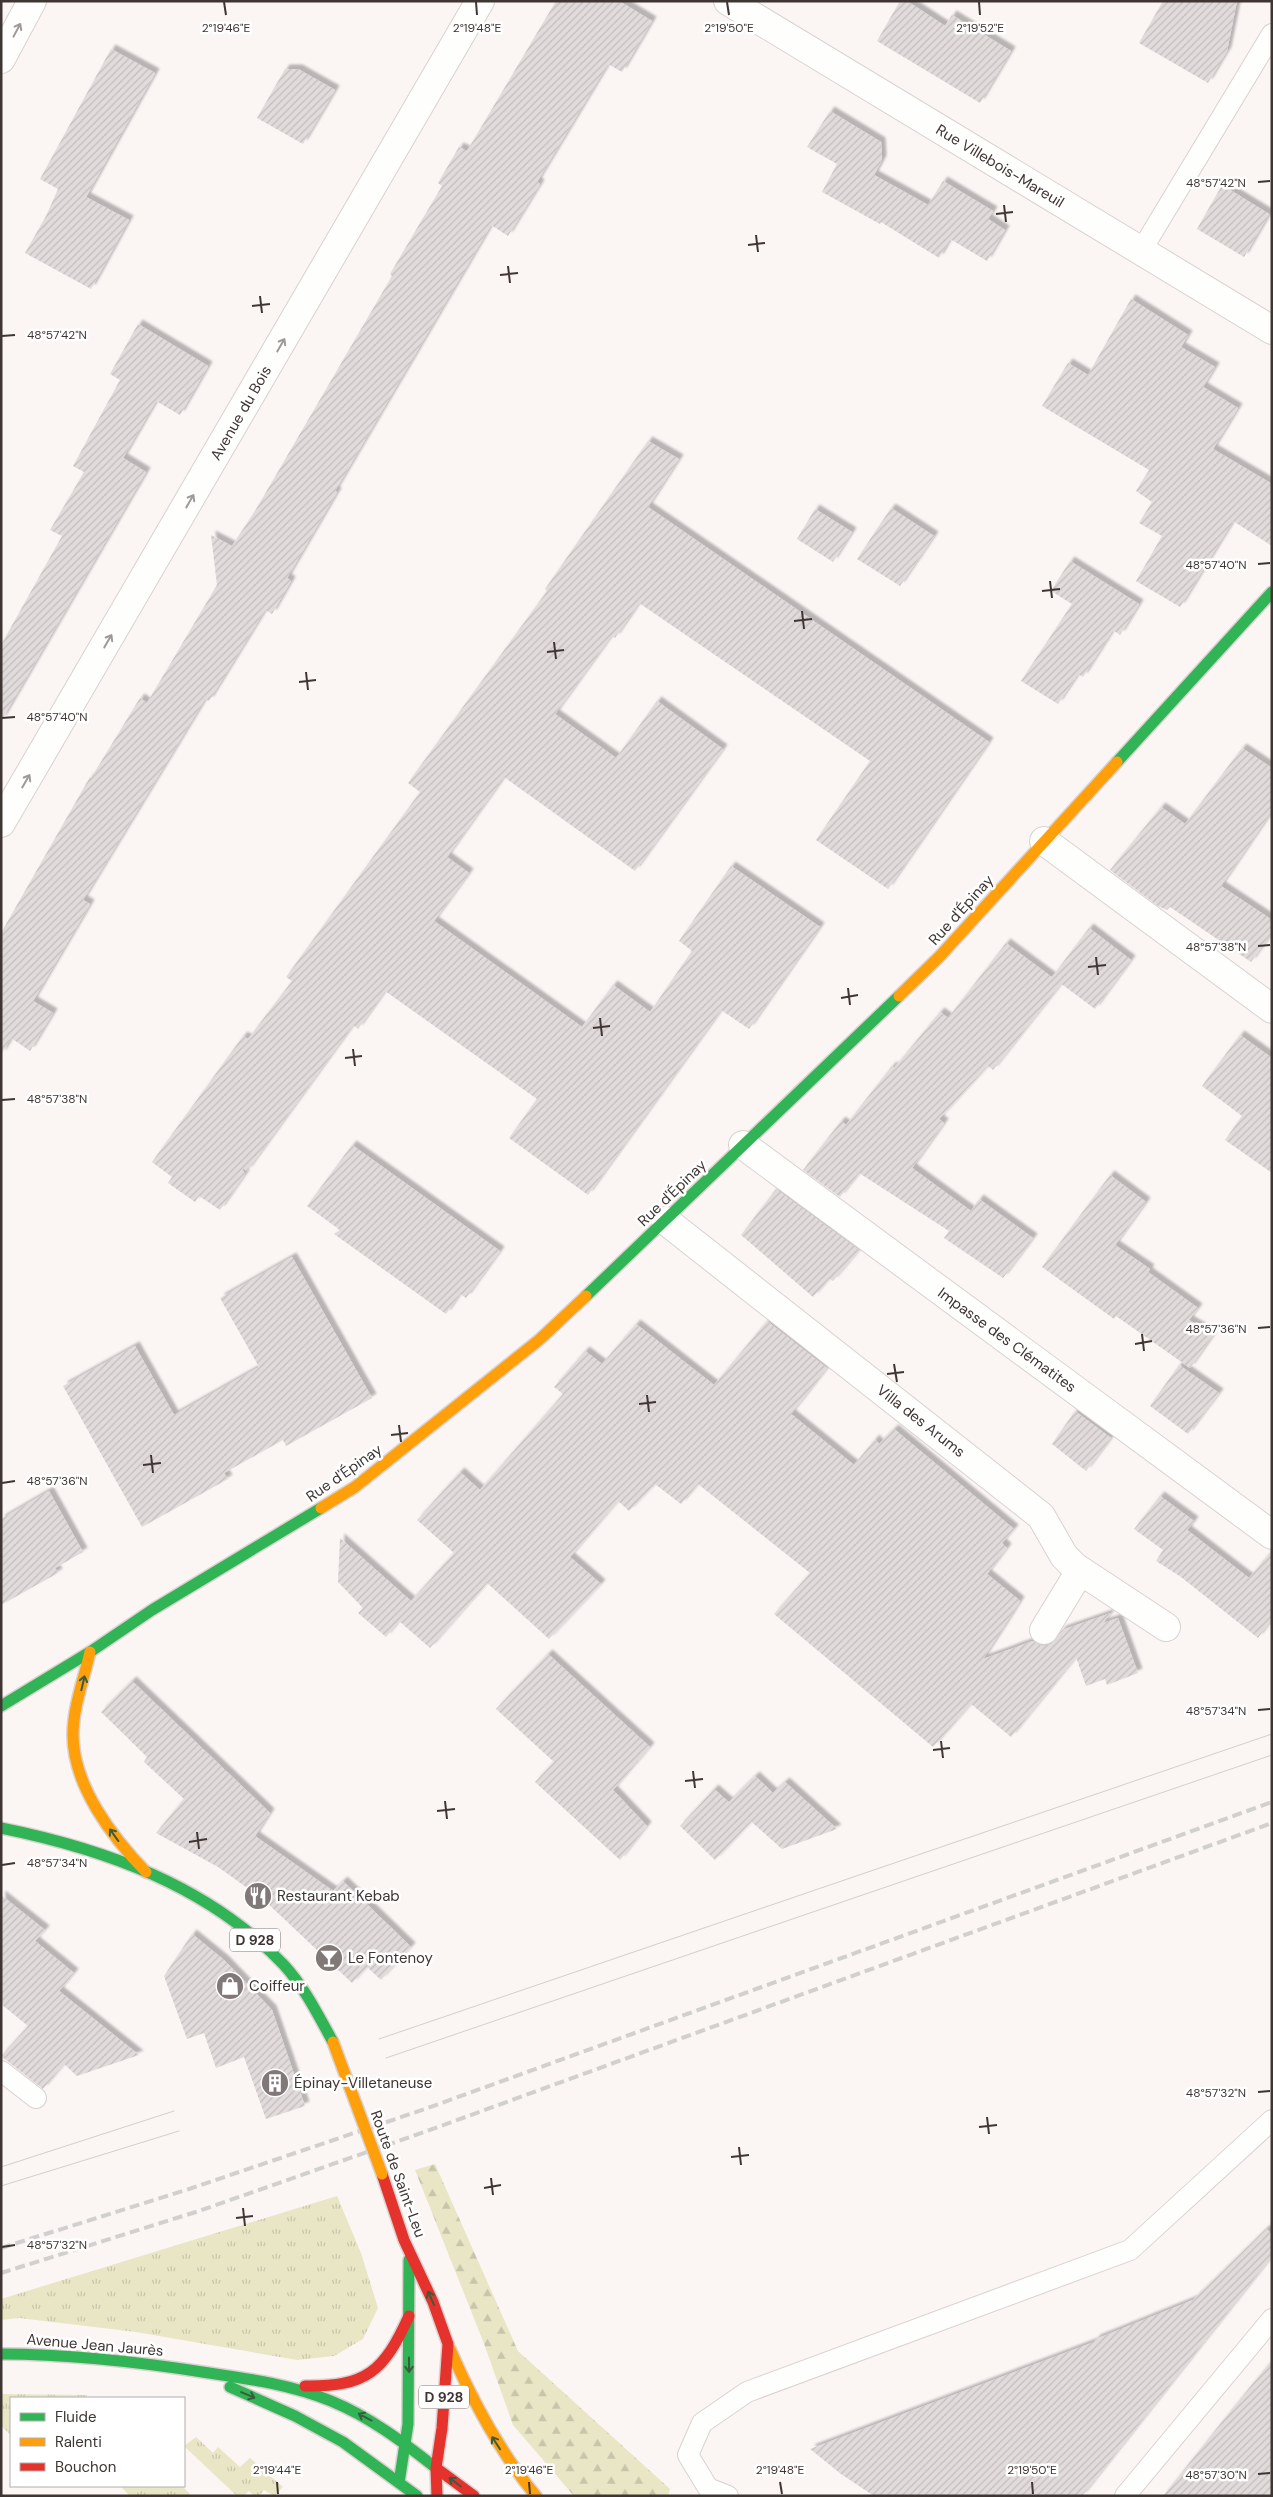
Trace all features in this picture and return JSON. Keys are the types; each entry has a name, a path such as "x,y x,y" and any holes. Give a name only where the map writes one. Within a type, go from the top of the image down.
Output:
{"main road":[{"name":"Rue d'Épinay","path":"1,1706 90,1652 152,1610 354,1487 539,1340 666,1221 940,956 1272,592"},
{"path":"90,1652 76,1709 73,1736 81,1776 96,1809 113,1835 146,1872"},
{"name":"Route de Saint-Leu","path":"1,1828 90,1849 146,1872 198,1897 236,1924 276,1957 302,1988 333,2042 409,2251 436,2309 448,2344 442,2428 436,2468 437,2496"},
{"name":"Route de Saint-Leu","path":"406,2445 408,2418 409,2251"},
{"path":"283,2385 333,2386 357,2381 380,2366 399,2339 409,2316"},
{"path":"448,2344 488,2432 508,2463 536,2496"},
{"name":"Avenue Jean Jaurès","path":"1,2354 64,2355 146,2362 283,2385 348,2408 373,2422 436,2468"},
{"name":"Avenue Jean Jaurès","path":"187,2369 262,2400 309,2424 358,2452 398,2490 417,2496"},
{"name":"D 928","path":"398,2490 406,2445"},
{"path":"436,2468 474,2496"}],"street":[{"path":"1,59 32,1"},
{"name":"Avenue du Bois","path":"1,824 480,1"},
{"name":"Rue Villebois-Mareuil","path":"728,1 1272,330"},
{"path":"1044,841 1272,1009"},
{"name":"Impasse des Clématites","path":"743,1145 1272,1535"},
{"name":"Villa des Arums","path":"666,1221 1041,1516 1064,1556 1080,1571 1166,1627"},
{"path":"1044,1630 1080,1571"}],"lane":[{"path":"1141,251 1272,34"},
{"path":"1,2071 36,2098"},
{"path":"728,2496 708,2488 688,2455 702,2423 747,2392 1130,2250 1272,2120"},
{"path":"1125,2496 1272,2319"}],"green space":[{"path":"435,2164 518,2351 670,2489 668,2496 574,2496 513,2425 483,2341 415,2170"},
{"path":"337,2196 361,2253 378,2308 363,2339 334,2356 297,2360 136,2332 19,2318 1,2320 1,2299"},
{"path":"1,2394 88,2395 86,2397 10,2397 10,2434 1,2426"},
{"path":"196,2437 213,2453 218,2447 240,2467 250,2458 283,2487 274,2496 264,2490 259,2496 254,2496 249,2491 243,2496 237,2496 185,2445"},
{"path":"121,2487 183,2487 190,2494 188,2496 130,2496"}],"building":[{"path":"556,1 619,1 652,21 622,72 608,64 537,182 540,184 508,236 491,225 335,491 337,492 287,578 291,581 272,614 265,610 209,701 205,699 83,900 90,904 33,1001 53,1013 30,1051 11,1038 1,1055 1,933 90,777 140,698 147,703 217,585 211,535 232,546 255,511 392,276 390,274 442,186 438,183 459,147 467,151"},
{"path":"900,1 907,1 945,26 952,15 1011,51 980,103 877,41"},
{"path":"1163,1 1237,1 1227,51 1208,83 1139,43"},
{"path":"111,49 155,73 86,197 129,220 91,289 25,253 46,216 58,189 40,179"},
{"path":"285,69 298,69 335,90 303,144 257,118"},
{"path":"830,111 881,142 882,160 874,175 928,205 943,181 993,211 988,219 1005,230 987,261 950,239 939,258 881,222 880,224 822,192 837,164 807,147"},
{"path":"1222,185 1269,214 1244,257 1197,229"},
{"path":"1131,299 1188,335 1181,347 1215,367 1203,387 1238,408 1213,449 1272,484 1272,546 1233,521 1180,607 1136,581 1162,536 1139,523 1152,502 1136,491 1149,470 1042,406 1068,363 1088,375"},
{"path":"138,324 208,366 180,415 156,401 123,458 146,472 1,721 1,645 62,536 50,530 84,472 73,466 120,380 110,374"},
{"path":"648,441 679,459 648,507 989,742 888,889 816,840 870,761 639,603 615,638 612,635 555,714 616,758 657,701 723,749 635,871 504,777 447,857 469,873 434,921 582,1027 613,985 650,1012 692,951 679,941 731,866 820,927 749,1029 721,1010 588,1195 509,1138 537,1099 385,991 358,1029 353,1025 247,1171 241,1167 245,1174 220,1210 199,1196 195,1202 168,1183 172,1177 152,1162 243,1036 248,1039 292,981 286,977 420,792 408,783 547,591 545,589"},
{"path":"891,508 934,536 900,586 857,559"},
{"path":"815,509 852,532 833,562 797,539"},
{"path":"1070,561 1139,604 1120,635 1113,630 1083,677 1078,674 1058,704 1021,681 1072,604 1051,591"},
{"path":"1242,748 1272,768 1272,811 1221,886 1272,920 1272,933 1251,962 1170,907 1167,910 1158,906 1110,870 1161,807 1185,824"},
{"path":"1089,928 1131,960 1095,1009 1052,977"},
{"path":"1006,943 1061,984 993,1070 988,1066 939,1119 944,1123 912,1168 971,1211 979,1199 1033,1238 1003,1278 944,1238 949,1231 859,1173 840,1197 803,1170 841,1121 846,1125 892,1066 894,1068 940,1012 948,1018"},
{"path":"1240,1035 1272,1058 1272,1173 1225,1140 1242,1116 1202,1086"},
{"path":"352,1145 500,1251 466,1298 460,1294 446,1314 334,1234 340,1230 307,1206"},
{"path":"1110,1175 1146,1202 1115,1245 1150,1269 1148,1272 1198,1308 1189,1320 1213,1335 1190,1368 1116,1316 1114,1319 1042,1267"},
{"path":"776,1189 859,1250 833,1281 829,1279 813,1297 741,1235"},
{"path":"292,1257 372,1398 286,1446 283,1440 224,1473 228,1479 142,1527 63,1386 135,1346 174,1415 259,1367 220,1298"},
{"path":"767,1321 827,1368 791,1414 854,1465 875,1439 879,1444 894,1429 1014,1529 1002,1543 1007,1548 987,1574 1020,1601 983,1659 1033,1641 1043,1646 1051,1644 1062,1630 1111,1613 1103,1623 1118,1618 1138,1673 1107,1685 1105,1679 1086,1686 1076,1657 1011,1737 971,1704 933,1747 774,1614 810,1573 698,1484 681,1504 655,1484 629,1511 618,1501 570,1557 601,1584 549,1639 487,1583 430,1648 399,1621 386,1637 358,1613 363,1608 338,1582 340,1538 411,1601 454,1553 417,1520 460,1472 480,1490 563,1394 554,1387 585,1351 602,1364 636,1324 714,1385"},
{"path":"1179,1365 1219,1393 1188,1434 1150,1406"},
{"path":"1075,1411 1111,1438 1086,1471 1052,1444"},
{"path":"49,1491 83,1552 55,1568 58,1573 1,1605 1,1519"},
{"path":"1160,1496 1194,1521 1187,1530 1249,1578 1272,1550 1272,1619 1258,1638 1181,1577 1156,1561 1163,1550 1134,1529"},
{"path":"548,1654 650,1747 613,1790 647,1826 620,1860 535,1782 554,1762 496,1709"},
{"path":"132,1681 270,1813 255,1836 333,1891 343,1881 411,1947 381,1980 367,1967 352,1983 264,1900 218,1867 156,1833 184,1799 144,1762 147,1757 101,1712"},
{"path":"755,1776 773,1793 785,1782 837,1829 782,1849 729,1802"},
{"path":"714,1789 751,1822 715,1860 680,1826"},
{"path":"1,1895 45,1930 35,1941 74,1973 59,1991 139,2055 77,2076 64,2064 43,2089 1,2056 28,2026 1,2004"},
{"path":"192,1934 224,1960 272,2010 305,2106 266,2119 244,2057 216,2068 204,2033 187,2039 164,1976"},
{"path":"1266,2229 1272,2234 1272,2256 1082,2496 874,2496 841,2474 810,2449 1094,2342 1096,2339 1193,2300"},
{"path":"1272,2360 1272,2496 1163,2496 1232,2409"}],"tram line":[{"path":"379,2039 1272,1734"},
{"path":"386,2058 1272,1755"},
{"path":"1,2167 174,2111"},
{"path":"1,2186 179,2131"}],"railway":[{"path":"1,2248 189,2189 425,2109 1272,1802"},
{"path":"1,2273 199,2211 427,2131 1272,1823"}],"traffic: fast":[{"path":"1117,762 1272,592"},
{"path":"586,1296 899,996"},
{"path":"1,1706 90,1652 152,1610 321,1508"},
{"path":"1,1828 79,1847 116,1860 189,1892 223,1913 255,1937 292,1974 305,1992 333,2042"},
{"path":"399,2483 408,2424 409,2260"},
{"path":"1,2354 53,2355 131,2362 271,2383 316,2395 345,2407 373,2422 436,2468"},
{"path":"230,2387 295,2416 343,2442 417,2496"}],"traffic: slow":[{"path":"899,996 940,956 1117,762"},
{"path":"321,1508 355,1487 539,1340 586,1296"},
{"path":"90,1652 73,1725 75,1754 87,1792 97,1810 108,1827 146,1872"},
{"path":"333,2042 382,2174"},
{"path":"450,2349 468,2388 499,2444 536,2496"}],"traffic: jam":[{"path":"382,2174 404,2240 433,2302 448,2344 442,2428 436,2468 437,2496"},
{"path":"305,2386 326,2386 344,2383 359,2379 371,2372 391,2350 409,2316"},
{"path":"436,2468 474,2496"}],"place":[{"name":"Restaurant Kebab","path":"258,1896"},
{"name":"Le Fontenoy","path":"329,1958"},
{"name":"Coiffeur","path":"230,1986"},
{"name":"Épinay-Villetaneuse","path":"275,2083"}]}
